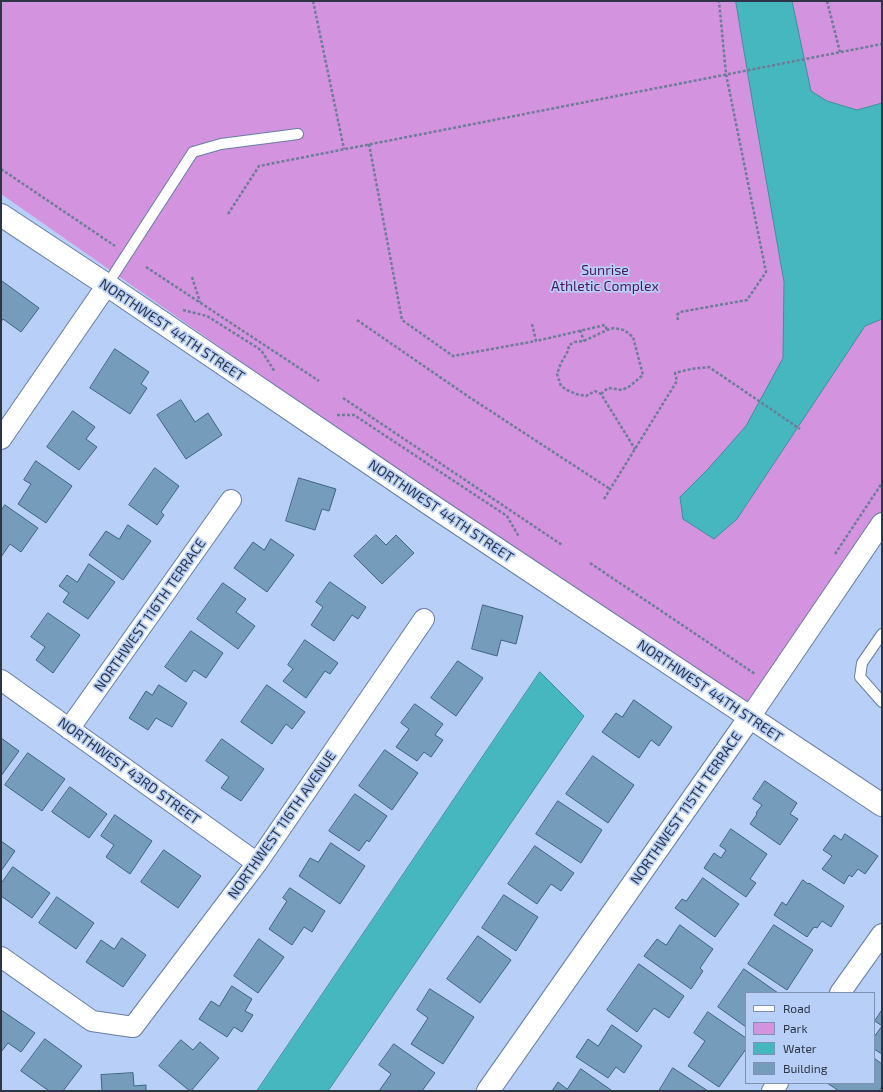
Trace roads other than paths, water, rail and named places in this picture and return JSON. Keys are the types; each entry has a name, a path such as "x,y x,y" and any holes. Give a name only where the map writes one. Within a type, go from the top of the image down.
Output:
{"street":[{"name":"NORTHWEST 44TH STREET","path":"1,215 107,285 434,508 882,805"},
{"path":"1,439 107,285"},
{"name":"NORTHWEST 116TH TERRACE","path":"69,729 232,500"},
{"name":"NORTHWEST 115TH TERRACE","path":"488,1091 750,717 882,522"},
{"name":"NORTHWEST 116TH AVENUE","path":"1,957 92,1021 133,1027 257,863 424,619"},
{"name":"NORTHWEST 43RD STREET","path":"1,680 257,863"},
{"path":"841,992 882,934"}],"lane":[{"path":"107,285 193,152 221,144 298,134"},
{"path":"882,634 862,663 860,678 882,702"}],"water":[{"path":"736,1 792,1 811,91 827,101 857,110 882,103 882,319 865,326 737,519 714,539 683,519 680,497 708,469 746,426 783,358 784,282"},
{"path":"540,672 584,716 328,1091 257,1091"}],"park label":[{"name":"Sunrise Athletic Complex","path":"605,278"}]}
